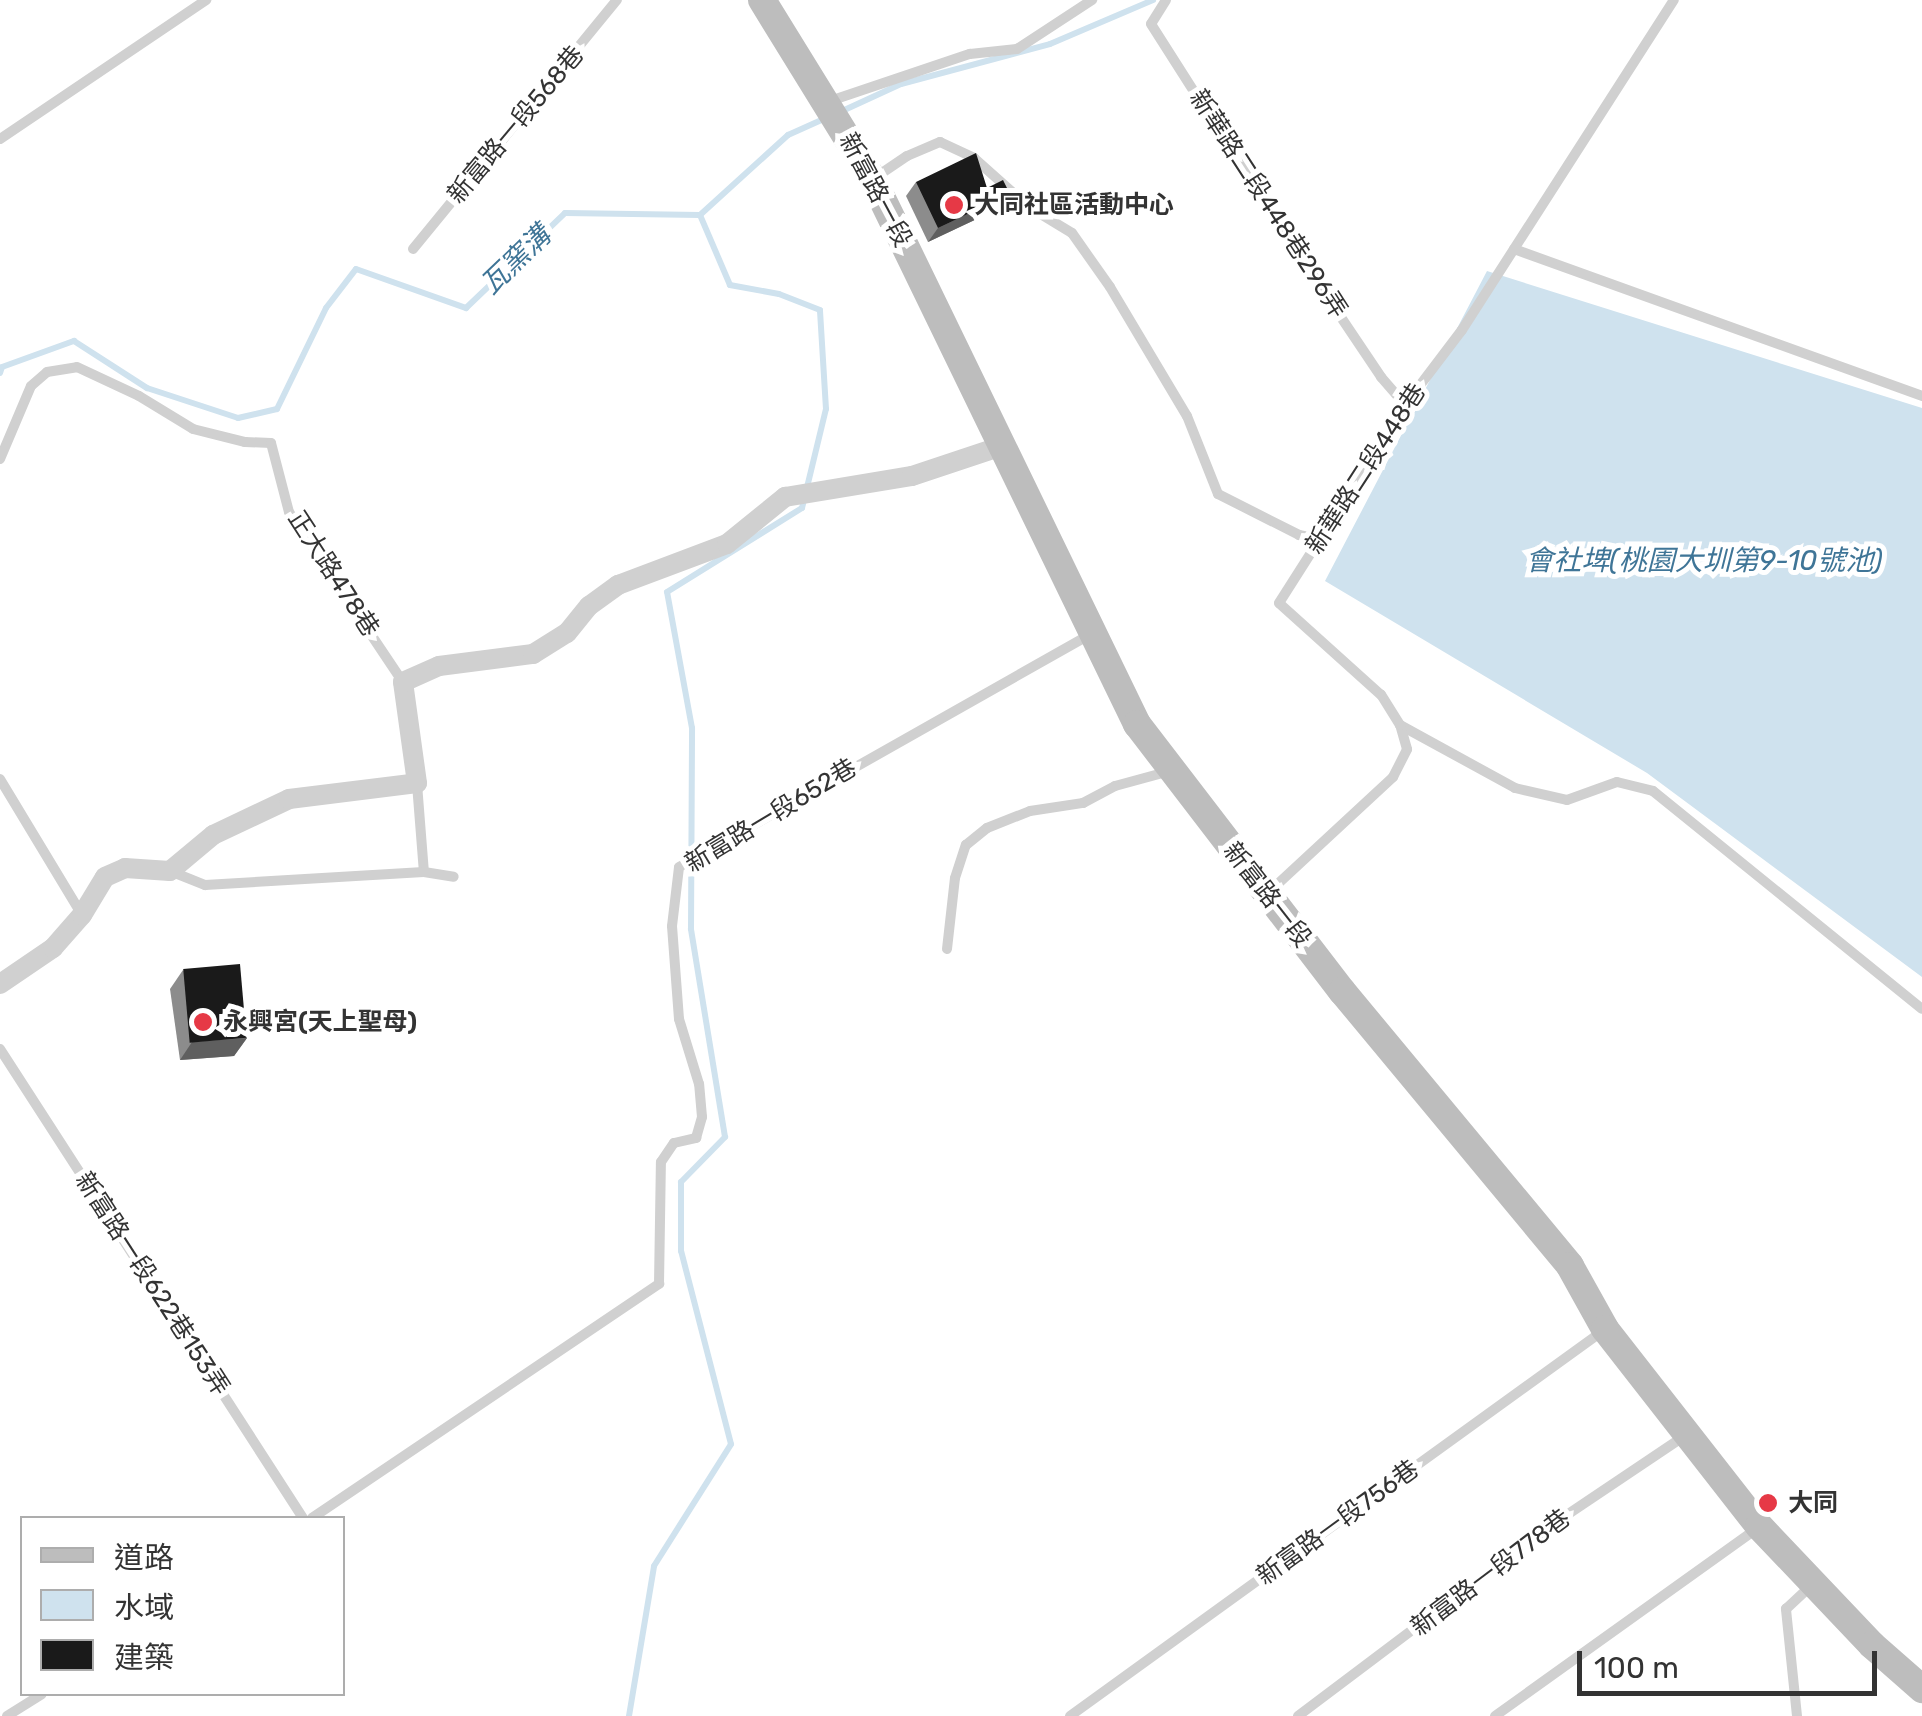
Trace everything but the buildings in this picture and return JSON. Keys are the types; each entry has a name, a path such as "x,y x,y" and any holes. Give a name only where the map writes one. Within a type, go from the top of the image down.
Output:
{"street":[{"name":"新富路一段","path":"762,0 873,180 1005,445 1090,634 1136,724 1342,991 1570,1266 1605,1329 1760,1526 1872,1645 1922,1689"},
{"path":"0,984 53,948 82,915 105,877 125,868 170,871 213,835 289,799 417,783 403,682 440,666 532,654 567,632 589,606 618,585 727,544 785,497 912,476 1005,445"}],"lane":[{"path":"0,139 206,0"},
{"name":"新富路一段568巷","path":"413,249 617,0"},
{"path":"827,102 970,54 1017,49 1092,0"},
{"name":"新華路二段448巷296弄","path":"1166,0 1151,24 1277,222 1381,377 1405,405"},
{"name":"新華路二段448巷","path":"1400,725 1381,695 1278,603 1405,405 1462,330 1674,0"},
{"path":"873,180 907,156 940,142 974,158 1029,208 1072,234 1120,302 1187,416 1218,494 1288,530 1318,540"},
{"path":"1514,249 1922,396"},
{"name":"正大路478巷","path":"0,458 31,386 47,372 76,368 139,396 193,429 245,442 271,442 289,512 403,682"},
{"name":"新富路一段652巷","path":"315,1516 659,1284 661,1162 674,1143 696,1138 702,1117 699,1084 679,1019 672,926 678,867 1090,634"},
{"path":"1267,893 1394,777 1407,749 1400,725"},
{"path":"1400,725 1515,788 1567,800 1617,782 1653,792 1922,1009"},
{"path":"948,949 955,878 966,845 987,828 1030,810 1083,803 1115,786 1171,770"},
{"path":"0,780 82,915"},
{"path":"417,783 424,872"},
{"path":"170,871 204,885 424,872 454,877"},
{"name":"新富路一段622巷153弄","path":"0,1050 302,1516"},
{"name":"新富路一段756巷","path":"1070,1716 1605,1329"},
{"name":"新富路一段778巷","path":"1298,1716 1546,1529 1687,1434"},
{"path":"1495,1716 1760,1526"},
{"path":"1797,1716 1786,1609 1814,1583"},
{"path":"7,1716 39,1696"}],"water":[{"name":"會社埤(桃園大圳第9-10號池)","path":"1487,271 1922,408 1922,977 1647,773 1325,581"}],"waterway":[{"name":"瓦窯溝","path":"840,112 901,84 1050,44 1153,0"},
{"name":"瓦窯溝","path":"0,373 2,367 74,341 147,388 238,418 277,409 326,308 356,269 466,308 565,213 700,215 788,135 828,117"},
{"path":"629,1716 654,1566 731,1444 681,1251 681,1182 725,1137 691,929 692,728 667,592 802,508 826,409 820,310 779,294 730,285 700,215"}],"place":[{"name":"大同社區活動中心","path":"954,205"},
{"name":"永興宮(天上聖母)","path":"203,1022"},
{"name":"大同","path":"1768,1503"}]}
